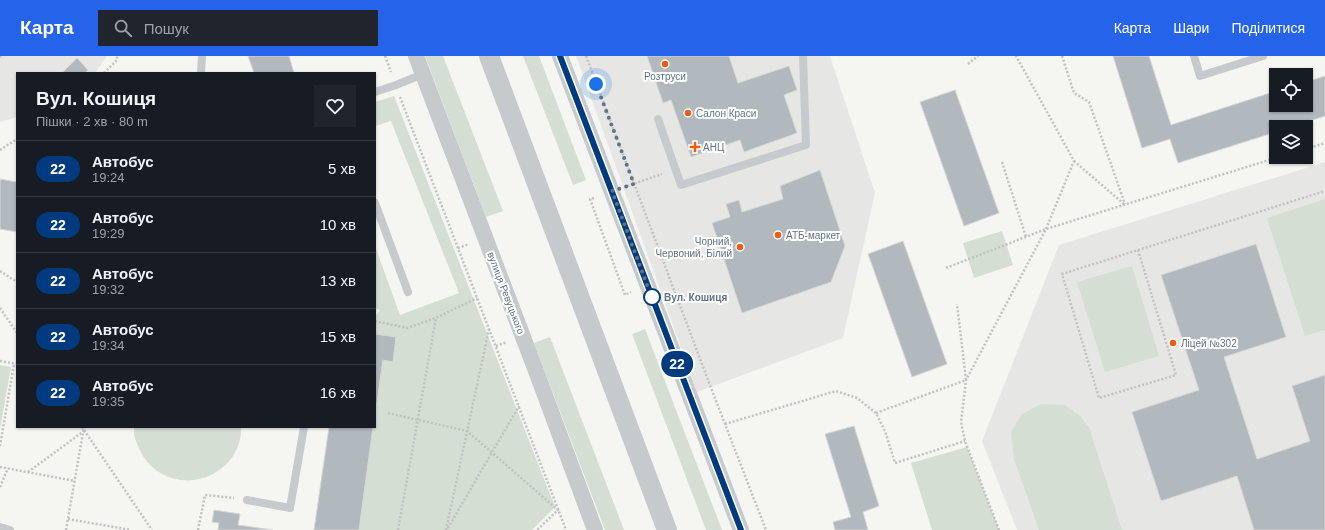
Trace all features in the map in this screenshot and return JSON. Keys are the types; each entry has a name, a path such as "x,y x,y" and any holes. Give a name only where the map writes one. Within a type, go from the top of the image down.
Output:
{"street":[{"name":"вулиця Ревуцького","path":"416,56 561,436 595,530"},
{"path":"489,56 667,530"},
{"path":"560,56 741,530"}],"lane":[{"path":"201,72 202,56"},
{"path":"658,119 681,185 806,145 803,56"},
{"path":"1194,56 1200,76 1263,56"},
{"path":"376,92 423,74"},
{"path":"376,206 408,292"},
{"path":"247,500 290,508 304,428"},
{"path":"0,527 10,530"}],"path":[{"path":"105,72 117,60 117,56"},
{"path":"385,56 566,530"},
{"path":"586,56 766,530"},
{"path":"968,64 978,56"},
{"path":"1016,56 1074,161 1125,204"},
{"path":"1062,56 1074,93 1089,102 1125,204"},
{"path":"0,150 16,140"},
{"path":"1313,147 1325,143"},
{"path":"946,268 1046,228 1269,160"},
{"path":"876,413 966,380 1046,228 1074,161"},
{"path":"1002,162 1026,236"},
{"path":"625,295 590,199 676,169"},
{"path":"1138,250 1176,375 1099,398 1062,274 1325,190"},
{"path":"0,271 16,281"},
{"path":"376,321 406,328 436,318 477,298"},
{"path":"957,304 966,380 961,422 965,441 999,530"},
{"path":"0,308 16,332"},
{"path":"398,530 436,318"},
{"path":"446,530 489,328"},
{"path":"0,361 16,364 0,446"},
{"path":"725,424 836,391 857,398 876,413 885,431 896,463 965,441"},
{"path":"446,530 519,406"},
{"path":"388,413 467,431 558,510"},
{"path":"28,472 83,428"},
{"path":"66,530 83,428"},
{"path":"83,428 152,530"},
{"path":"0,467 75,481"},
{"path":"0,488 8,468"},
{"path":"198,530 204,495 247,500"},
{"path":"536,530 558,510"},
{"path":"68,518 131,530"}],"shaded area":[{"path":"0,56 107,56 96,72 16,72 16,117 0,122"},
{"path":"425,56 443,56 503,211 486,217"},
{"path":"523,56 539,56 586,180 573,185"},
{"path":"576,56 830,56 875,193 843,338 697,392"},
{"path":"394,96 555,507 532,530 359,530 373,428 376,428 376,409 383,360 393,362 396,337 376,334 376,316 380,310 376,308 376,249 400,315 459,293 391,121 376,126 376,102"},
{"name":"Ліцей №302","path":"1325,162 1325,530 1017,530 982,441 1059,245"},
{"path":"1325,199 1325,330 1305,336 1267,218"},
{"path":"1002,231 1013,265 974,278 963,243"},
{"path":"1132,266 1159,356 1105,372 1077,282"},
{"path":"645,329 722,530 706,530 632,334"},
{"path":"550,337 624,530 605,530 534,343"},
{"path":"0,365 11,367 0,429"},
{"path":"1041,404 1065,405 1079,415 1089,427 1122,530 1039,530 1014,459 1011,432 1022,414"},
{"path":"134,428 241,428 240,438 236,450 224,467 213,474 200,479 188,480 175,479 152,467 143,456 134,434"},
{"path":"967,447 999,530 932,530 911,463"}],"building":[{"path":"248,56 289,56 294,72 254,72"},
{"path":"647,56 729,56 738,83 789,66 797,90 784,95 797,133 744,152 740,140 691,157 671,100 663,103"},
{"path":"1113,56 1149,56 1171,125 1269,93 1269,112 1313,112 1313,80 1325,76 1325,116 1313,120 1269,120 1269,134 1178,163 1170,139 1142,148"},
{"path":"77,58 88,70 86,72 63,72"},
{"path":"955,90 999,213 964,226 920,102"},
{"name":"АТБ-маркет","path":"820,170 845,246 831,282 742,313 712,223 730,217 726,204 739,200 742,212 783,199 780,186"},
{"path":"0,179 16,182 16,232 0,229"},
{"path":"903,241 947,364 912,377 868,254"},
{"path":"1256,244 1286,337 1224,357 1257,459 1310,441 1292,386 1325,375 1325,530 1254,530 1237,476 1161,501 1132,412 1199,390 1161,275"},
{"path":"376,334 396,337 393,362 383,360 376,409"},
{"path":"854,426 879,506 863,512 868,530 835,530 833,522 851,517 825,434"},
{"path":"329,428 373,428 359,530 314,530"},
{"path":"214,510 240,514 238,525 273,530 218,530 219,523 212,522"}],"bus line":[{"name":"22","path":"560,56 741,530"}],"place":[{"name":"Розтруси","path":"665,64"},
{"name":"Салон Краси","path":"688,113"},
{"name":"АНЦ","path":"695,147"},
{"name":"АТБ-маркет","path":"778,235"},
{"name":"Чорний, Червоний, Білий","path":"740,247"},
{"name":"Вул. Кошиця","path":"652,297"},
{"name":"Ліцей №302","path":"1173,343"}],"route":[{"path":"596,84 634,184 612,191 653,301 652,297"}]}
